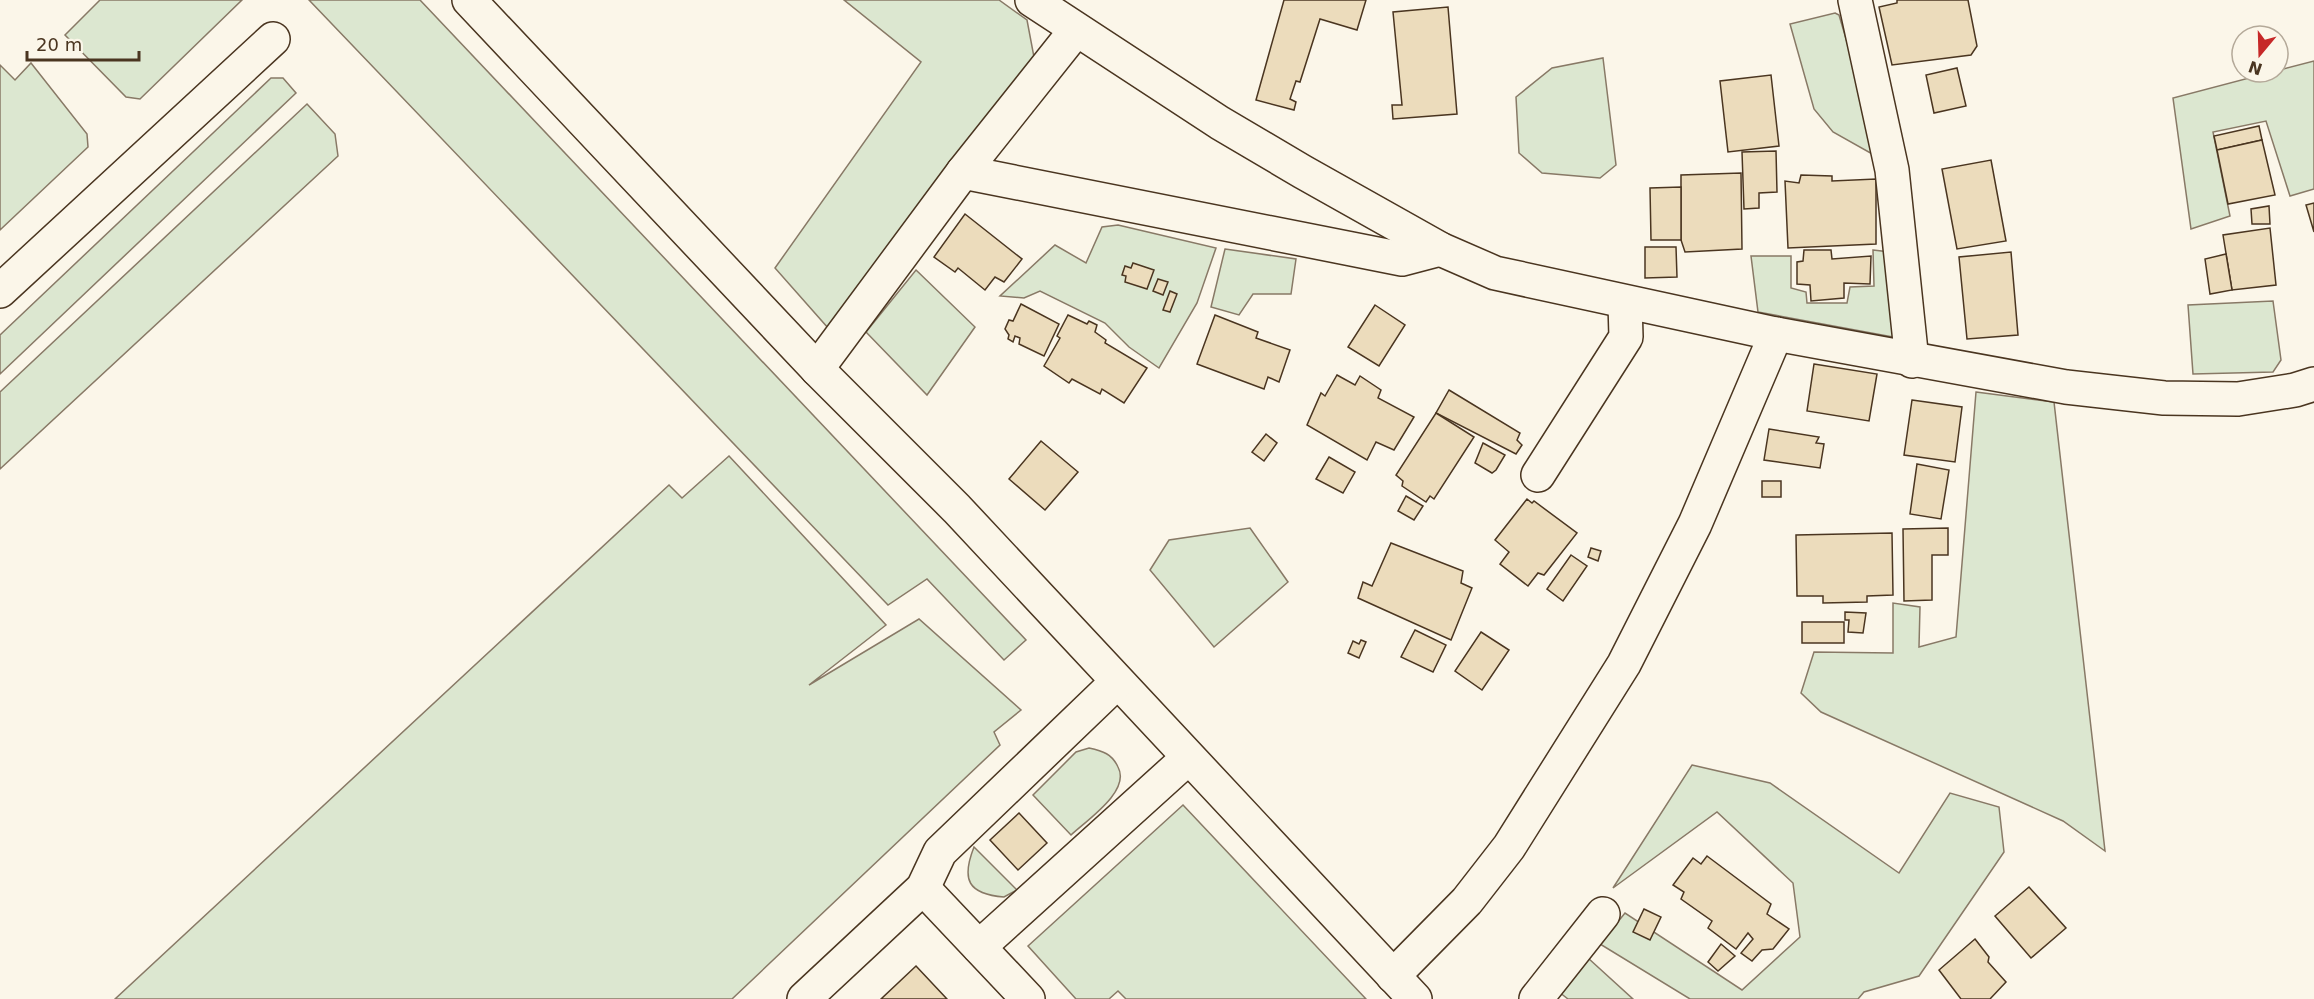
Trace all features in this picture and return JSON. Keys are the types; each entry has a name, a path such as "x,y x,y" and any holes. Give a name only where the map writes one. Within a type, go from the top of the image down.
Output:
{"street":[{"path":"469,0 817,369 957,509 1404,987 1509,847 1624,664 1695,524 1776,334"},
{"path":"1032,0 1220,123 1440,249 1495,273 1776,334 1912,361 2066,387 2164,398 2238,399 2295,390 2314,384"},
{"path":"1855,0 1892,170 1912,361"},
{"path":"817,369 963,172 1076,30"},
{"path":"0,291 273,39"},
{"path":"963,172 1402,259 1440,249"},
{"path":"1538,475 1626,337 1625,303"},
{"path":"804,999 923,888 940,852 1117,682"},
{"path":"979,947 1188,758"},
{"path":"923,888 1028,999"},
{"path":"1536,999 1603,914"}],"green space":[{"path":"100,0 242,0 140,99 126,97 65,35"},
{"path":"309,0 420,0 1026,640 1004,660 927,579 888,605"},
{"path":"844,0 999,0 1027,20 1034,57 829,329 775,268 921,62"},
{"path":"1835,13 1839,15 1857,76 1874,155 1833,132 1814,109 1790,24"},
{"path":"1603,58 1616,165 1600,178 1542,173 1519,153 1516,97 1552,68"},
{"path":"2314,61 2314,189 2290,196 2266,121 2213,132 2230,216 2191,229 2173,98 2230,83 2290,84 2290,67"},
{"path":"31,63 87,134 88,147 0,230 0,65 15,80"},
{"path":"271,78 283,78 296,93 0,374 0,335"},
{"path":"307,104 335,134 338,156 0,469 0,392"},
{"path":"1118,225 1216,248 1197,303 1159,368 1129,347 1105,323 1040,291 1024,298 1000,296 1055,245 1086,263 1102,227"},
{"path":"1225,249 1296,259 1291,294 1253,294 1239,315 1211,307"},
{"path":"1873,250 1890,252 1893,337 1758,312 1751,256 1791,256 1791,288 1806,292 1807,303 1847,303 1850,287 1874,286"},
{"path":"916,270 975,327 927,395 866,332"},
{"path":"2273,301 2281,360 2273,372 2193,374 2188,305"},
{"path":"1976,392 2054,402 2105,851 2063,821 1821,712 1801,693 1814,652 1893,653 1893,603 1920,607 1919,647 1956,637"},
{"path":"729,456 886,625 809,685 919,619 1021,710 994,732 1000,745 732,999 115,999 669,485 682,498"},
{"path":"1250,528 1288,582 1214,647 1150,570 1169,540"},
{"path":"1089,748 1103,752 1116,763 1120,776 1118,786 1105,804 1071,835 1033,795 1076,752"},
{"path":"1692,765 1770,783 1899,873 1950,793 1999,807 2004,852 1919,976 1864,992 1858,999 1690,999 1600,944 1625,913 1742,990 1800,937 1793,883 1717,812 1613,888"},
{"path":"1183,805 1366,999 1126,999 1118,991 1109,999 1076,999 1028,946"},
{"path":"974,847 1017,890 1004,897 982,893 975,889 968,877"},
{"path":"1588,958 1633,999 1568,999 1559,992"}],"building":[{"path":"1284,0 1366,0 1357,30 1320,19 1300,82 1296,81 1290,99 1296,102 1294,110 1256,100"},
{"path":"1897,0 1968,0 1977,46 1971,55 1892,65 1879,7 1897,3"},
{"path":"1448,7 1457,114 1393,119 1392,105 1402,105 1393,12"},
{"path":"1957,68 1966,106 1934,113 1926,75"},
{"path":"1771,75 1779,146 1728,152 1720,81"},
{"path":"2259,126 2262,140 2217,150 2214,136"},
{"path":"2262,140 2275,195 2228,204 2217,150"},
{"path":"1776,151 1777,192 1759,193 1759,208 1744,209 1742,152"},
{"path":"1991,160 2006,241 1957,249 1942,169"},
{"path":"1741,173 1742,249 1685,252 1681,240 1681,175"},
{"path":"1801,175 1832,176 1832,181 1876,179 1876,244 1788,248 1785,181 1799,183"},
{"path":"1681,187 1681,240 1651,240 1650,188"},
{"path":"2314,203 2314,232 2306,205"},
{"path":"2269,206 2270,224 2252,224 2251,209"},
{"path":"965,214 1022,259 1004,282 995,277 985,290 958,268 955,272 934,257"},
{"path":"2270,228 2276,285 2232,290 2223,235"},
{"path":"1645,247 1676,247 1677,277 1645,278"},
{"path":"1804,250 1831,250 1832,259 1871,256 1870,284 1844,283 1844,298 1811,301 1810,285 1797,284 1797,262 1803,261"},
{"path":"2011,252 2018,335 1967,339 1959,257"},
{"path":"2226,254 2232,290 2210,294 2205,259"},
{"path":"1133,263 1154,270 1147,289 1125,282 1126,276 1122,275 1125,266 1131,268"},
{"path":"1158,279 1168,282 1163,295 1153,291"},
{"path":"1170,291 1177,294 1170,312 1163,310"},
{"path":"1021,304 1059,324 1044,356 1019,344 1020,338 1015,336 1013,342 1008,339 1009,335 1005,329 1009,320 1013,321"},
{"path":"1375,305 1405,325 1379,366 1348,347"},
{"path":"1068,315 1087,324 1089,321 1097,325 1095,332 1106,340 1105,343 1147,368 1124,403 1102,389 1100,394 1072,379 1069,383 1044,366 1060,338 1057,336"},
{"path":"1215,315 1258,332 1256,338 1290,350 1279,382 1268,377 1264,389 1197,364"},
{"path":"1814,364 1877,374 1869,421 1807,411"},
{"path":"1337,375 1355,385 1360,376 1381,390 1378,398 1414,417 1394,450 1376,442 1367,460 1307,425 1321,393 1325,396"},
{"path":"1449,390 1520,433 1517,440 1522,445 1516,454 1436,413"},
{"path":"1912,400 1962,407 1955,462 1904,455"},
{"path":"1436,413 1474,437 1434,499 1430,496 1426,502 1402,486 1403,481 1396,475"},
{"path":"1769,429 1819,437 1816,443 1824,444 1820,468 1764,460"},
{"path":"1266,434 1277,443 1264,461 1252,452"},
{"path":"1041,441 1078,472 1045,510 1009,479"},
{"path":"1483,443 1505,455 1492,473 1475,463"},
{"path":"1329,457 1355,472 1343,493 1316,479"},
{"path":"1917,464 1949,470 1941,519 1910,514"},
{"path":"1762,481 1781,481 1781,497 1762,497"},
{"path":"1406,496 1423,506 1414,520 1398,511"},
{"path":"1527,499 1532,503 1534,501 1577,533 1544,575 1538,573 1528,586 1500,564 1509,552 1495,540"},
{"path":"1948,528 1948,555 1932,555 1932,600 1904,601 1903,529"},
{"path":"1892,533 1893,595 1867,596 1867,602 1823,603 1823,596 1797,596 1796,535"},
{"path":"1391,543 1463,571 1461,583 1472,588 1451,640 1358,598 1363,582 1372,586"},
{"path":"1591,548 1601,551 1598,561 1588,557"},
{"path":"1571,555 1587,566 1563,601 1547,589"},
{"path":"1845,612 1866,613 1863,633 1848,632 1849,620 1845,620"},
{"path":"1802,622 1844,622 1844,643 1802,643"},
{"path":"1415,630 1446,645 1433,672 1401,657"},
{"path":"1481,632 1509,650 1482,690 1455,671"},
{"path":"1361,640 1366,642 1359,658 1348,653 1353,641 1359,644"},
{"path":"1019,813 1047,843 1018,870 990,840"},
{"path":"1707,856 1771,904 1767,914 1789,929 1773,949 1762,950 1752,961 1741,953 1753,939 1748,933 1736,949 1708,928 1712,921 1681,899 1684,892 1673,885 1693,858 1701,864"},
{"path":"2029,887 2066,928 2031,958 1995,916"},
{"path":"1644,909 1661,917 1650,940 1633,932"},
{"path":"1975,939 1989,957 1988,962 2006,982 1990,999 1961,999 1939,970"},
{"path":"1721,944 1735,956 1718,971 1708,962"},
{"path":"916,966 947,999 881,999"}]}
